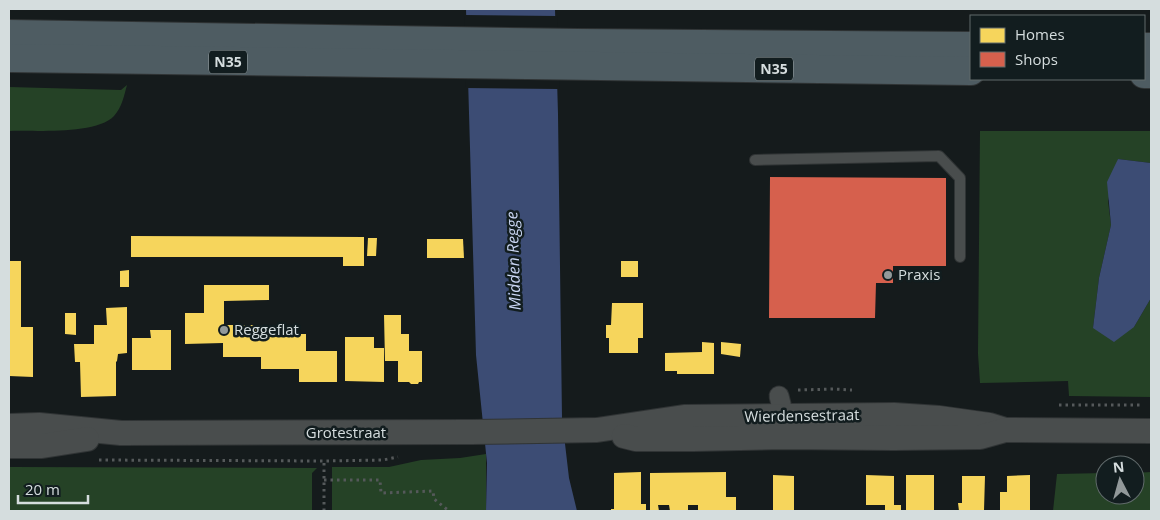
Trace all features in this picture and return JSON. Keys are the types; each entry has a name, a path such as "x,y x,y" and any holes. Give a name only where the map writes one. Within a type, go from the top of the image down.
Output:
{"main road":[{"name":"N35","path":"9,34 970,71"},
{"name":"N35","path":"578,55 970,46"},
{"name":"N35","path":"9,58 447,52"}],"street":[{"name":"Wierdensestraat","path":"572,430 597,430 636,439 782,416 980,437 1005,430 1151,431"},
{"name":"Grotestraat","path":"9,426 39,425 121,433 572,430"},
{"name":"Grotestraat","path":"9,446 42,446 121,433"}],"lane":[{"path":"755,160 939,156 960,178 960,257"}],"path":[{"path":"324,460 324,511"},
{"path":"324,480 380,480 381,493 433,491 434,499 449,511"}],"green space":[{"path":"127,85 119,109 114,116 105,122 80,129 9,131 9,87 121,90"},
{"path":"980,131 1151,131 1151,163 1118,159 1108,201 1111,225 1099,278 1093,328 1134,327 1151,298 1151,397 1069,396 1068,381 980,383 978,354"},
{"path":"486,454 486,511 332,511 332,467 389,467 421,460 460,458"},
{"path":"10,467 317,468 312,473 312,511 9,511"},
{"path":"1145,472 1151,472 1151,511 1053,511 1057,474 1095,473 1095,505 1145,505"}],"water":[{"name":"Midden Regge","path":"466,9 555,9 562,418 569,478 577,511 486,511 487,463 476,355"},
{"path":"1118,159 1151,163 1151,298 1134,327 1114,342 1093,328 1099,278 1111,225 1107,182"}],"pier":[{"path":"464,15 557,16 560,89 466,88"}],"building: Homes":[{"path":"131,236 364,237 364,266 343,266 343,257 131,257"},
{"path":"368,238 377,238 376,256 367,256"},
{"path":"427,239 463,239 464,258 427,258"},
{"path":"9,261 21,261 21,327 33,327 33,377 9,376"},
{"path":"621,261 638,261 638,277 621,277"},
{"path":"129,270 129,287 120,287 120,271"},
{"name":"Reggeflat","path":"204,285 269,285 269,300 224,301 224,325 262,325 262,334 306,334 306,351 337,351 337,382 299,382 299,369 261,369 261,357 223,357 223,343 185,344 185,313 204,313"},
{"path":"612,303 643,303 643,338 638,338 638,353 609,353 609,338 606,338 606,325 611,325"},
{"path":"127,307 127,353 118,354 116,362 116,396 81,397 80,362 75,362 74,344 94,344 94,325 107,325 106,308"},
{"path":"65,313 76,313 76,335 65,334"},
{"path":"384,315 401,315 401,334 409,334 409,351 422,351 422,382 411,384 409,382 398,382 398,361 385,361"},
{"path":"150,330 171,330 171,370 132,370 132,338 151,338"},
{"path":"345,337 374,337 374,348 384,348 384,382 345,381"},
{"path":"702,342 714,343 714,374 677,374 677,371 665,371 665,353 702,352"},
{"path":"721,342 741,344 740,357 721,354"},
{"path":"641,472 641,504 646,504 646,511 611,511 611,509 614,509 614,473"},
{"path":"726,472 726,497 736,497 736,511 698,511 698,505 688,505 688,511 670,511 669,505 658,505 659,511 650,511 650,473"},
{"path":"773,475 794,476 794,511 773,511"},
{"path":"866,475 894,476 894,505 901,505 901,511 885,511 885,505 866,505"},
{"path":"906,475 934,475 934,511 906,511"},
{"path":"1030,475 1030,511 1000,511 1000,492 1007,492 1007,476"},
{"path":"962,476 985,476 984,511 959,511 958,503 962,503"}],"building: Shops":[{"path":"770,177 946,178 946,266 893,266 893,283 876,283 875,318 769,318"}],"place":[{"name":"Praxis","path":"888,275"},
{"name":"Reggeflat","path":"224,330"}]}
